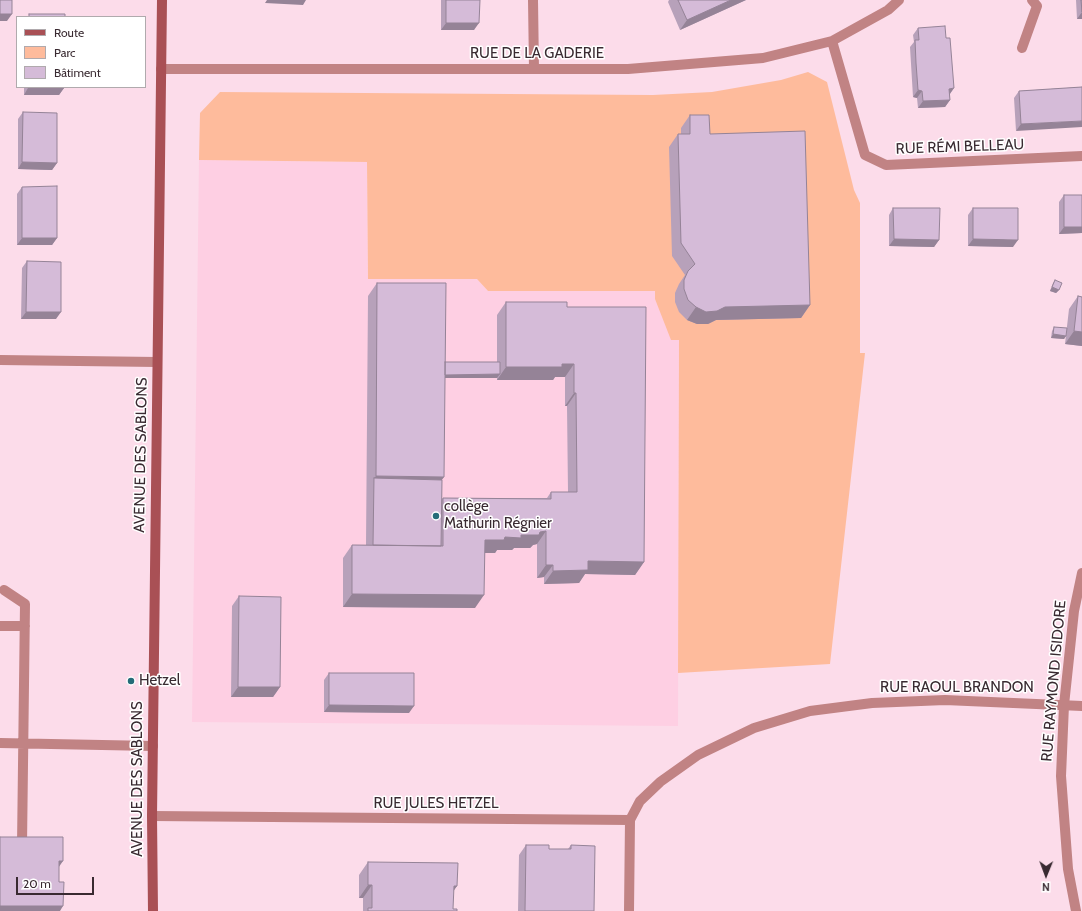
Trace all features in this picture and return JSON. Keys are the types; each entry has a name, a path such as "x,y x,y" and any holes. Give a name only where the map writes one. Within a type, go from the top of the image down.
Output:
{"street":[{"name":"AVENUE DES SABLONS","path":"153,911 152,746 162,0"},
{"path":"534,0 534,69"},
{"name":"RUE DE LA GADERIE","path":"161,68 628,69 763,58 832,41 888,10 899,0"},
{"path":"1022,48 1037,6 1032,0"},
{"name":"RUE RÉMI BELLEAU","path":"832,41 865,155 886,165 1082,156"},
{"path":"0,360 157,362"},
{"name":"RUE RAYMOND ISIDORE","path":"1076,911 1068,869 1061,776 1064,705 1074,611 1082,573"},
{"path":"4,590 25,604 22,845"},
{"path":"0,626 25,626"},
{"name":"RUE RAOUL BRANDON","path":"630,820 640,800 660,782 698,755 754,728 810,712 872,703 945,700 1082,706"},
{"path":"0,743 152,746"},
{"name":"RUE JULES HETZEL","path":"152,816 630,820"},
{"path":"629,911 630,820"}],"shaded area":[{"name":"collège Mathurin Régnier","path":"199,160 367,162 368,279 477,279 488,291 655,291 679,339 678,726 192,722"}],"green space":[{"path":"808,72 827,82 854,190 860,203 860,353 865,353 830,664 678,673 679,340 671,340 655,299 655,291 488,291 477,279 368,279 367,162 199,160 200,113 220,92 653,95 712,92 781,80"}],"building":[{"path":"0,0 12,0 12,14 0,14"},
{"path":"446,0 480,0 479,23 446,23"},
{"path":"678,0 731,0 687,20"},
{"path":"29,14 65,14 65,16 29,16"},
{"path":"945,26 946,38 950,38 954,88 949,89 950,100 923,101 922,91 918,90 916,63 915,40 919,40 918,28"},
{"path":"1082,87 1082,121 1021,124 1019,91"},
{"path":"23,112 57,113 57,163 22,162"},
{"path":"690,115 709,115 710,134 805,131 810,305 725,307 717,311 706,312 696,307 688,300 684,289 684,280 688,271 695,264 681,243 678,134 690,134"},
{"path":"57,186 57,238 22,238 22,187"},
{"path":"1064,195 1082,195 1082,227 1064,227"},
{"path":"893,208 940,208 939,240 894,239"},
{"path":"973,208 1018,208 1018,240 973,239"},
{"path":"27,261 61,262 61,312 26,312"},
{"path":"1055,280 1062,283 1059,290 1052,287"},
{"path":"377,283 446,283 444,477 376,476"},
{"path":"1078,296 1082,297 1082,332 1074,331"},
{"path":"506,302 567,302 567,307 646,307 644,562 588,561 588,570 553,571 553,565 546,565 546,531 540,532 539,535 521,535 521,538 505,537 504,540 485,540 484,595 352,594 352,545 443,546 443,498 551,499 551,492 577,492 576,393 574,393 574,364 562,364 562,367 506,367"},
{"path":"1054,327 1067,328 1066,336 1053,334"},
{"path":"445,362 500,362 500,374 445,375"},
{"path":"374,478 442,480 441,546 373,545"},
{"path":"239,596 281,597 280,687 238,687"},
{"path":"329,673 414,673 414,706 329,705"},
{"path":"0,837 63,837 63,861 59,861 59,882 64,882 63,906 0,906"},
{"path":"526,845 549,845 549,849 571,849 571,845 595,846 594,911 525,911"},
{"path":"368,862 458,863 457,886 454,886 453,909 457,909 457,911 368,911 368,908 372,908 372,885 368,885"}],"place":[{"name":"collège Mathurin Régnier","path":"436,516"},
{"name":"Hetzel","path":"131,681"}]}
